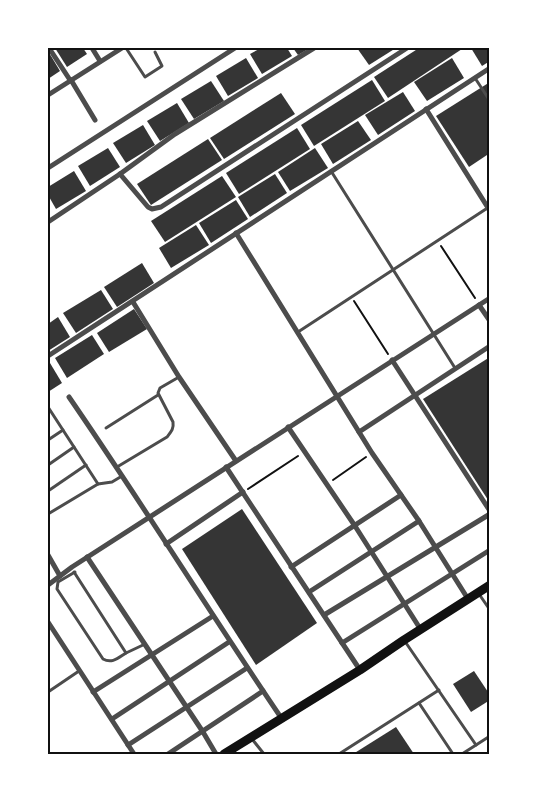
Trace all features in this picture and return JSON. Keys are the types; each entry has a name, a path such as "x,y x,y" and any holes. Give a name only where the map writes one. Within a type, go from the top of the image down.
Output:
{"main road":[{"path":"224,754 360,670 489,586"}],"street":[{"path":"49,48 95,120"},
{"path":"92,48 100,61"},
{"path":"48,94 122,48"},
{"path":"48,168 235,48"},
{"path":"48,222 120,174 175,134 314,48"},
{"path":"120,174 148,207 152,209 161,207 407,48"},
{"path":"48,356 133,302 330,170 490,68"},
{"path":"426,109 489,208"},
{"path":"236,233 372,453 419,521 468,598"},
{"path":"48,586 60,576 73,570 87,557 490,298"},
{"path":"133,302 179,377 236,461"},
{"path":"479,305 490,321"},
{"path":"359,432 490,346"},
{"path":"324,615 490,512 392,360"},
{"path":"69,397 150,517 229,642 282,719"},
{"path":"288,427 355,526 421,630"},
{"path":"226,467 360,670"},
{"path":"166,544 243,492"},
{"path":"291,567 401,495"},
{"path":"309,592 419,521"},
{"path":"342,643 490,550"},
{"path":"48,555 60,576"},
{"path":"87,557 216,754"},
{"path":"93,692 213,616"},
{"path":"48,622 134,754"},
{"path":"112,719 229,642"},
{"path":"128,745 247,668"},
{"path":"168,754 263,691"}],"lane":[{"path":"126,48 145,77 162,66 155,52"},
{"path":"475,78 490,101"},
{"path":"330,170 456,369"},
{"path":"298,332 489,208"},
{"path":"106,428 158,395 160,388 179,377"},
{"path":"117,467 167,437 172,432 173,422 158,395"},
{"path":"48,407 49,414 63,430 98,484"},
{"path":"48,440 63,430"},
{"path":"48,465 74,447"},
{"path":"48,491 86,465"},
{"path":"48,514 98,484 112,482 122,476"},
{"path":"126,653 73,570 58,582 57,589 103,659 108,662 113,661 144,645"},
{"path":"478,592 490,610"},
{"path":"404,640 476,745"},
{"path":"48,692 79,671"},
{"path":"339,754 438,690"},
{"path":"419,703 453,754"},
{"path":"462,754 490,736"},
{"path":"251,737 264,754"}],"path":[{"path":"438,241 479,305"},
{"path":"352,297 392,360"},
{"path":"243,492 305,452"},
{"path":"326,484 372,453"}],"building":[{"path":"55,48 83,48 87,54 67,67"},
{"path":"261,48 287,48 292,56 262,74 250,54"},
{"path":"293,48 310,48 298,55"},
{"path":"357,48 396,48 369,65"},
{"path":"419,48 462,49 388,98 374,77"},
{"path":"471,48 490,48 490,61 482,66"},
{"path":"48,51 60,71 48,79"},
{"path":"246,58 258,78 228,96 216,76"},
{"path":"452,58 464,78 427,101 414,82"},
{"path":"372,80 385,101 314,146 301,125"},
{"path":"211,81 224,101 194,119 181,99"},
{"path":"490,82 490,153 469,167 436,116"},
{"path":"403,92 415,111 378,135 365,115"},
{"path":"281,93 295,114 224,159 210,138"},
{"path":"177,103 189,123 160,141 147,121"},
{"path":"358,121 371,140 333,164 321,144"},
{"path":"143,125 155,145 126,163 113,143"},
{"path":"297,128 310,149 239,194 226,173"},
{"path":"208,139 222,160 151,205 137,184"},
{"path":"108,148 120,167 90,186 78,166"},
{"path":"315,148 328,168 290,191 278,172"},
{"path":"74,171 86,191 56,209 48,195 48,187"},
{"path":"275,174 287,193 250,217 238,197"},
{"path":"222,176 236,197 165,242 151,221"},
{"path":"236,200 248,219 211,243 199,223"},
{"path":"196,225 209,245 171,268 159,248"},
{"path":"142,263 154,283 117,307 104,287"},
{"path":"101,290 113,309 76,333 63,313"},
{"path":"134,309 147,329 109,352 97,333"},
{"path":"58,317 70,337 48,351 48,324"},
{"path":"92,335 104,354 67,378 55,358"},
{"path":"490,357 490,503 423,399"},
{"path":"50,363 62,383 48,392 48,365"},
{"path":"242,509 317,623 256,665 182,549"},
{"path":"474,671 490,695 490,700 471,712 453,684"},
{"path":"396,727 414,754 353,754"}]}
